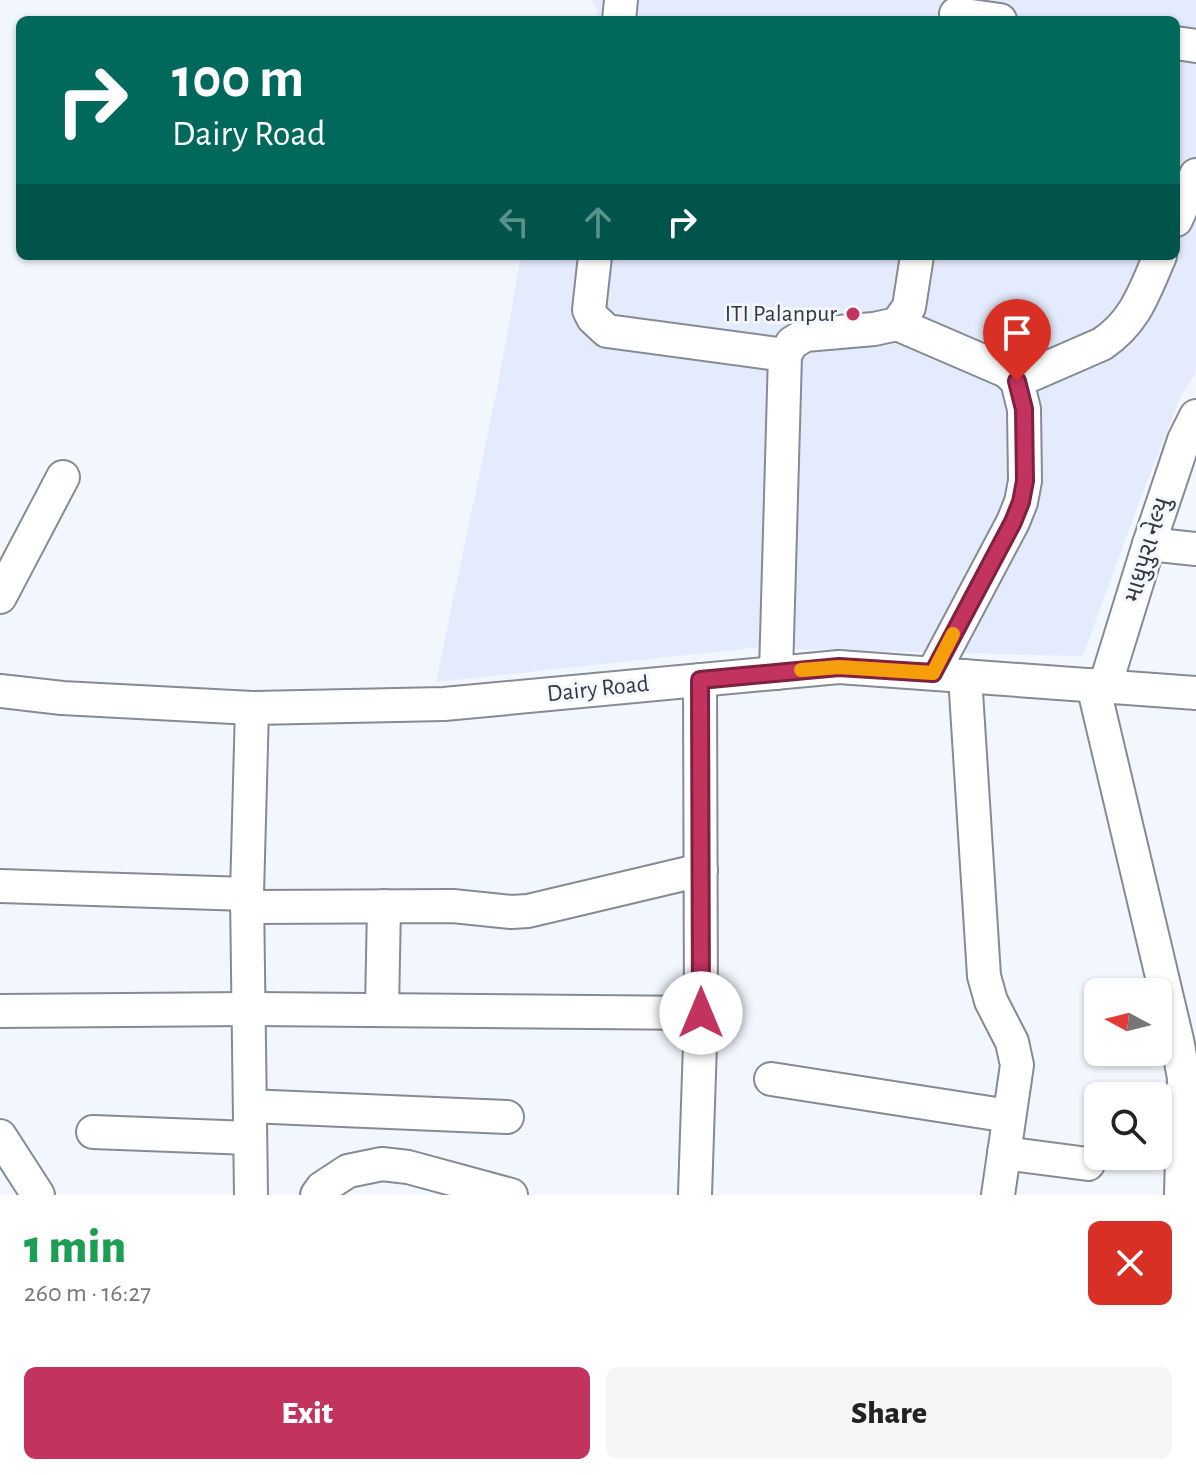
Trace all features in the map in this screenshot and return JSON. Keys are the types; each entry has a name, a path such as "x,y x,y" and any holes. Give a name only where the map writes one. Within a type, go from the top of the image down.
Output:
{"street":[{"path":"956,11 980,16"},
{"path":"1180,211 1196,175"},
{"path":"595,260 589,310 607,331 785,355"},
{"path":"897,324 909,307 916,260"},
{"path":"1017,381 1114,336 1137,308 1158,260"},
{"path":"776,673 785,355 792,343 805,335 897,324 1006,371 1017,381 1024,409 1025,481 1021,502 933,673"},
{"name":"માધુપુરા નેલ્યુ","path":"1099,686 1192,433"},
{"path":"0,597 63,477"},
{"path":"1149,544 1196,549"},
{"name":"Dairy Road","path":"0,691 62,698 252,708 444,704 839,667 1196,693"},
{"path":"965,676 984,976 991,1001 1012,1042 1017,1065 998,1195"},
{"path":"695,1195 701,1013 700,680"},
{"path":"1099,686 1184,1078 1186,1182"},
{"path":"251,1195 247,900 252,708"},
{"path":"0,886 247,900 453,906 511,912 528,911 701,870"},
{"path":"382,1010 384,906"},
{"path":"0,1011 249,1009 701,1013"},
{"path":"771,1079 1009,1116"},
{"path":"93,1132 250,1122 507,1117"},
{"path":"0,1136 38,1195"},
{"path":"1004,1153 1084,1163"},
{"path":"317,1195 322,1188 348,1171 382,1164 408,1167 511,1195"}],"shaded area":[{"name":"ITI Palanpur","path":"592,0 1196,0 1196,372 1180,398 1083,656 752,648 436,682 498,385 520,260 1180,260 1180,16 597,16"}],"slow traffic":[{"path":"801,670 839,667 933,673 953,634"}],"place":[{"name":"ITI Palanpur","path":"853,314"}],"route":[{"path":"701,1013 700,680 839,667 933,673 1021,502 1025,481 1024,409 1017,381"}]}
